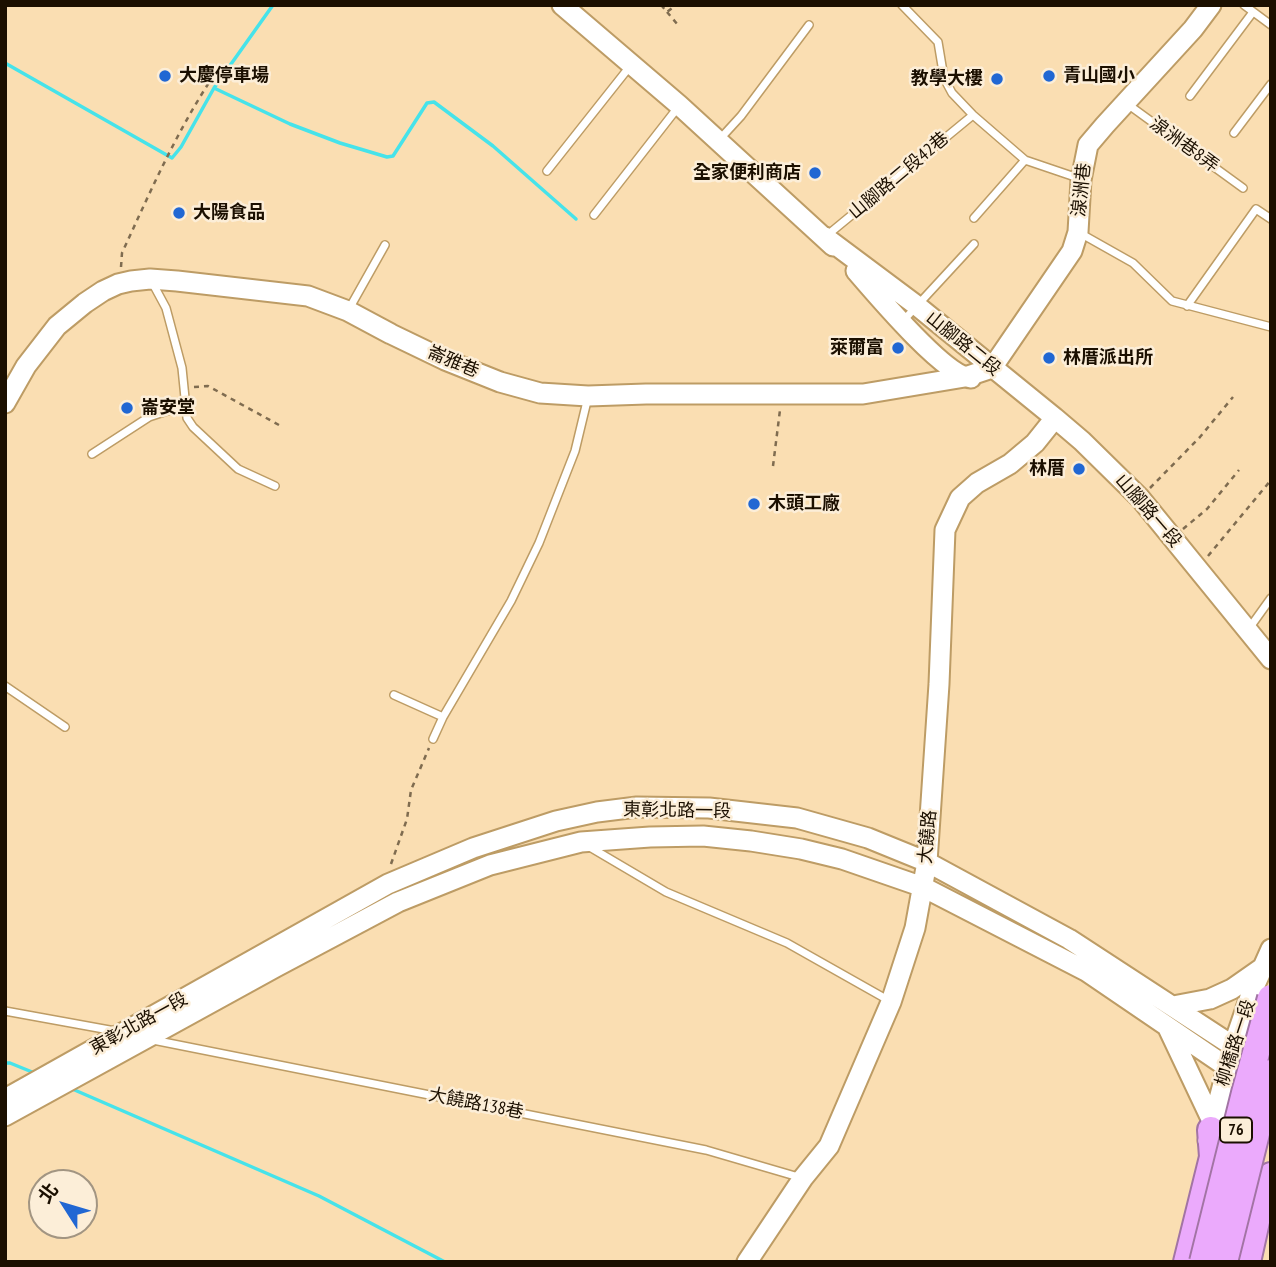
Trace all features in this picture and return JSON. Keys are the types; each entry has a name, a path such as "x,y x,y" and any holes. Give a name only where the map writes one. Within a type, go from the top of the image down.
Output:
{"highway":[{"name":"76","path":"1203,1262 1271,998"},
{"name":"76","path":"1224,1262 1271,1073"},
{"path":"1187,1262 1213,1157 1212,1126"},
{"path":"1247,1262 1259,1208 1271,1176"}],"street":[{"name":"湶洲巷","path":"992,368 1072,251 1078,232 1081,180 1088,145 1193,29 1211,5"},
{"name":"山腳路二段","path":"573,9 631,65 825,237 916,305 1008,381"},
{"name":"山腳路二段","path":"825,237 944,364 965,377 1008,381"},
{"name":"崙雅巷","path":"5,403 26,366 57,327 85,303 119,284 150,279 308,296 348,312 434,355 500,382 540,393 588,396 863,394 965,377"},
{"path":"965,377 992,368"},
{"name":"山腳路一段","path":"1008,381 1055,418 1140,498 1271,659"},
{"name":"大饒路","path":"747,1262 803,1178 829,1146 891,1002 915,928 928,862 946,530 960,498 977,483 1010,464 1035,443 1055,418"},
{"name":"東彰北路一段","path":"5,1099 388,884 473,848 556,821 637,807 709,808 797,818 868,838 928,862 1069,939 1233,1046 1271,1058"},
{"name":"東彰北路一段","path":"5,1116 398,902 490,865 581,842 650,837 703,836 751,841 842,859 923,887 1086,971 1227,1067 1271,1081"},
{"name":"柳橋路一段","path":"1178,1262 1233,1046 1251,994 1271,949"},
{"path":"1173,1006 1210,999 1233,989 1263,967"},
{"path":"1168,1027 1212,1126"},
{"path":"1259,1262 1271,1212"}],"lane":[{"path":"902,5 938,42 944,79 952,93 973,115 1025,160 1081,180"},
{"path":"1244,5 1271,25"},
{"path":"1190,96 1253,12"},
{"path":"719,141 741,116 808,25"},
{"path":"547,172 631,65"},
{"path":"1234,133 1271,83"},
{"name":"湶洲巷8弄","path":"1126,103 1243,188"},
{"path":"594,215 679,105"},
{"name":"山腳路二段42巷","path":"825,237 973,115"},
{"path":"974,218 1025,160"},
{"path":"1187,306 1256,209 1271,219"},
{"path":"1078,232 1133,263 1172,301 1271,327"},
{"path":"902,322 974,244"},
{"path":"348,312 385,245"},
{"path":"150,279 166,308 182,368 187,418 193,427 239,468 275,486"},
{"path":"433,739 443,717 512,601 539,543 575,451 588,396"},
{"path":"92,454 149,417 185,405"},
{"path":"1248,630 1271,598"},
{"path":"5,686 65,727"},
{"path":"394,695 443,717"},
{"path":"581,842 666,892 787,943 891,1002"},
{"name":"大饒路138巷","path":"5,1011 706,1150 803,1178"}],"path":[{"path":"661,5 678,25"},
{"path":"667,12 676,5"},
{"path":"119,284 122,253 170,148 218,69"},
{"path":"183,388 208,386 279,425"},
{"path":"773,466 782,394"},
{"path":"1140,498 1200,438 1233,397"},
{"path":"1172,538 1207,509 1238,470"},
{"path":"1198,569 1271,480"},
{"path":"391,864 407,819 411,790 433,739"}],"waterway":[{"path":"5,63 172,158 214,88 273,5"},
{"path":"214,88 290,124 387,157 393,156 427,103 434,102 493,146 576,219"},
{"path":"5,1063 37,1074"},
{"path":"70,1088 319,1196 445,1262"}],"place":[{"name":"大慶停車場","path":"165,76"},
{"name":"青山國小","path":"1049,76"},
{"name":"教學大樓","path":"997,79"},
{"name":"全家便利商店","path":"815,173"},
{"name":"大陽食品","path":"179,213"},
{"name":"萊爾富","path":"898,348"},
{"name":"林厝派出所","path":"1049,358"},
{"name":"崙安堂","path":"127,408"},
{"name":"林厝","path":"1079,469"},
{"name":"木頭工廠","path":"754,504"}]}
